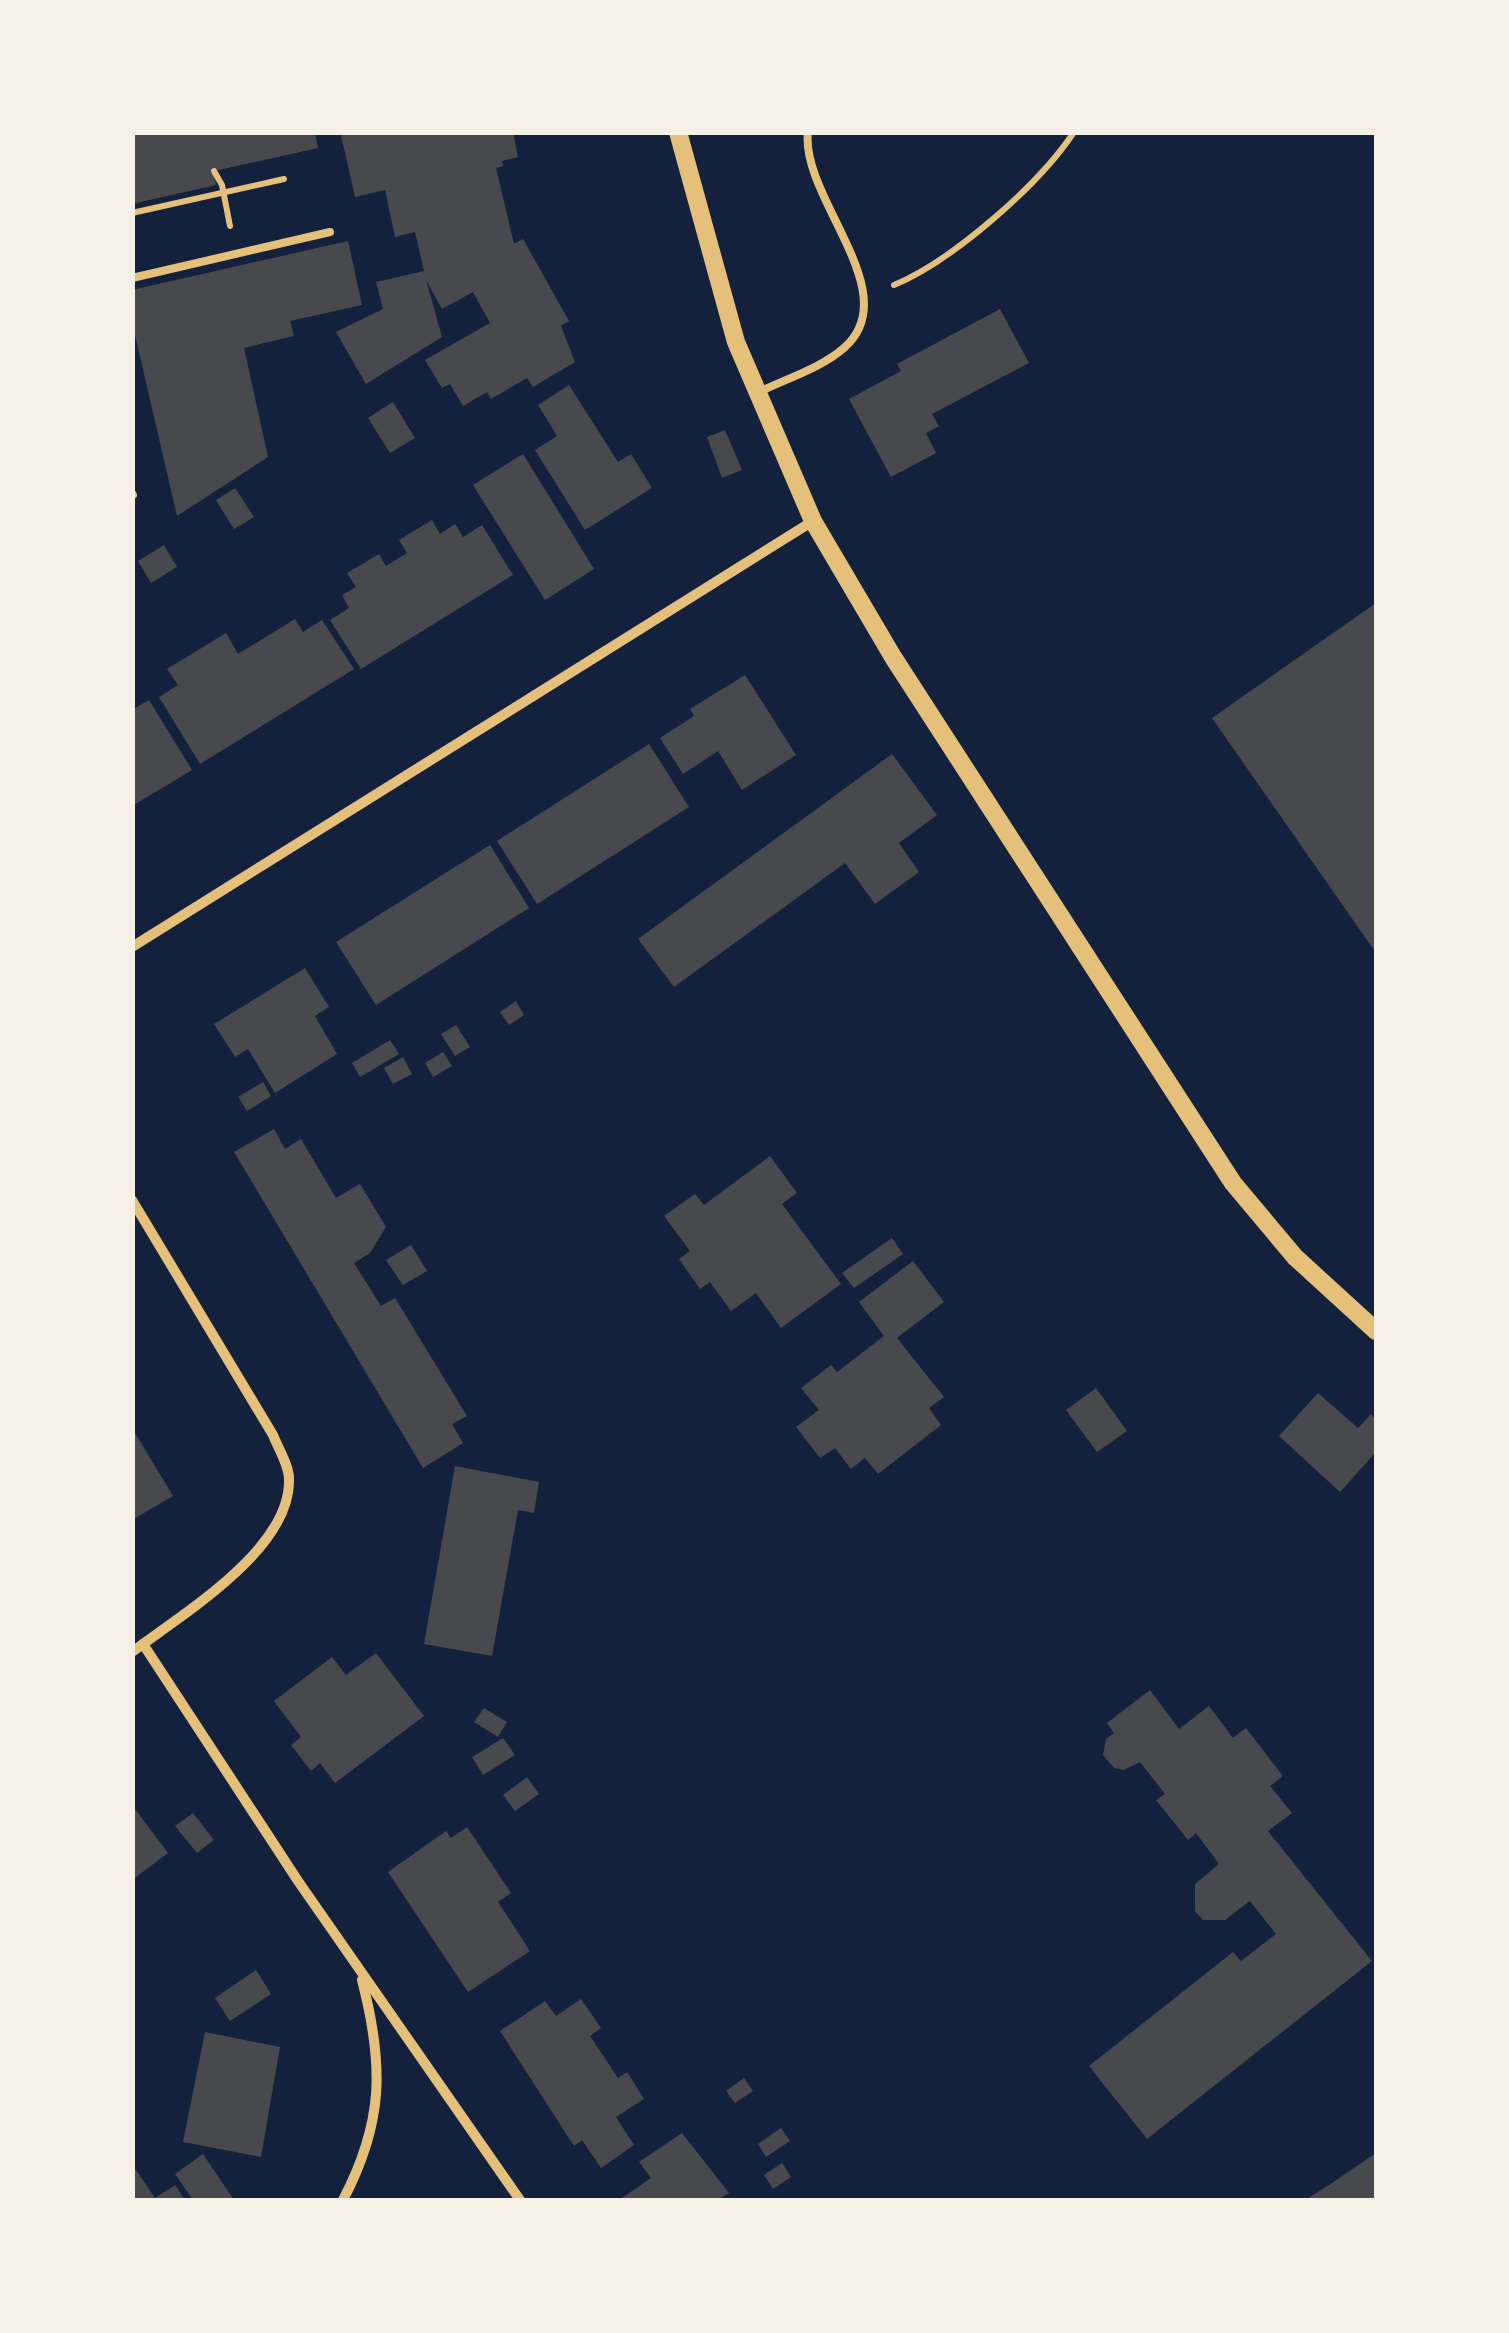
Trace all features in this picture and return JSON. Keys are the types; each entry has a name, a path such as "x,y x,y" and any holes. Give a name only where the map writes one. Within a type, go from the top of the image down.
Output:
{"street":[{"path":"678,132 717,286 757,393 814,521 893,657 1234,1183 1296,1257 1376,1331"},
{"path":"132,947 814,521"},
{"path":"132,1200 273,1435 290,1476 284,1513 260,1550 132,1652"},
{"path":"143,1644 360,1970 520,2200"},
{"path":"343,2200 363,2155 379,2099 372,2020 360,1970"}],"lane":[{"path":"757,393 846,347 862,319 863,298 855,261 813,178 808,132"},
{"path":"132,278 330,232"}],"path":[{"path":"863,298 906,280 1008,205 1058,157 1074,132"},
{"path":"214,170 224,194 236,254"},
{"path":"132,214 284,180"}],"building":[{"path":"132,132 315,132 318,148 214,171 216,185 132,204"},
{"path":"513,132 518,157 502,161 503,166 496,168 514,244 523,239 569,321 561,326 575,362 533,387 527,378 491,399 487,392 463,406 450,384 442,388 425,360 490,323 473,292 442,309 426,280 442,337 366,384 336,332 383,309 376,282 424,271 415,232 395,237 385,190 355,197 341,135"},
{"path":"348,241 362,305 290,321 294,336 244,348 268,457 177,516 132,322 132,290"},
{"path":"1000,309 1029,363 932,414 939,426 926,433 936,453 891,477 849,399 901,371 897,364"},
{"path":"569,385 618,462 631,454 652,488 585,530 535,450 557,436 538,405"},
{"path":"393,402 415,438 390,453 368,418"},
{"path":"725,430 742,470 722,478 707,437"},
{"path":"523,454 594,569 545,600 473,485"},
{"path":"235,488 254,517 234,529 216,500"},
{"path":"432,520 440,534 455,524 463,537 482,525 513,575 361,669 330,620 349,608 342,595 356,587 347,573 379,554 386,566 407,553 399,540"},
{"path":"164,545 177,567 151,583 138,561"},
{"path":"1376,603 1376,953 1212,718"},
{"path":"295,619 303,632 322,620 354,669 200,764 159,697 178,685 167,669 226,633 238,654"},
{"path":"745,675 796,755 742,790 718,751 683,774 660,738 694,716 690,709"},
{"path":"149,700 192,770 132,806 132,710"},
{"path":"649,744 689,807 537,904 497,841"},
{"path":"892,754 937,815 899,843 919,872 875,904 845,863 674,987 638,939"},
{"path":"490,845 529,908 376,1005 336,942"},
{"path":"305,968 329,1007 315,1016 337,1054 275,1093 248,1049 235,1057 214,1024"},
{"path":"516,1001 524,1015 509,1025 500,1012"},
{"path":"456,1025 470,1047 455,1056 441,1034"},
{"path":"390,1040 399,1054 360,1077 352,1063"},
{"path":"443,1052 452,1066 433,1077 425,1063"},
{"path":"403,1057 412,1074 393,1084 384,1068"},
{"path":"263,1082 271,1096 247,1111 238,1097"},
{"path":"274,1129 285,1149 301,1139 336,1198 360,1184 386,1227 370,1253 354,1263 381,1306 395,1298 467,1416 452,1424 463,1443 423,1468 234,1152"},
{"path":"770,1156 797,1193 782,1204 841,1284 781,1328 756,1293 731,1311 710,1282 700,1289 679,1259 690,1251 664,1216 695,1194 704,1205"},
{"path":"892,1238 903,1254 854,1288 842,1273"},
{"path":"411,1245 427,1271 403,1285 386,1260"},
{"path":"913,1261 944,1302 897,1338 944,1397 929,1408 941,1425 878,1474 865,1458 851,1469 835,1448 820,1458 796,1427 819,1410 801,1388 831,1365 837,1372 884,1336 859,1302"},
{"path":"1096,1388 1127,1431 1097,1452 1066,1410"},
{"path":"1318,1393 1358,1428 1371,1414 1376,1419 1376,1452 1340,1492 1279,1436"},
{"path":"132,1428 173,1496 132,1520"},
{"path":"455,1466 539,1482 534,1513 518,1510 492,1656 424,1644"},
{"path":"376,1653 424,1716 335,1783 320,1763 311,1771 291,1745 301,1737 274,1701 332,1657 346,1675"},
{"path":"1150,1690 1179,1729 1209,1706 1233,1738 1246,1728 1283,1776 1270,1786 1292,1813 1268,1831 1372,1961 1147,2139 1089,2066 1233,1952 1241,1961 1276,1934 1250,1901 1225,1920 1203,1920 1195,1911 1195,1884 1219,1864 1196,1833 1188,1840 1156,1800 1165,1794 1140,1762 1123,1770 1114,1768 1103,1755 1106,1739 1114,1733 1107,1723"},
{"path":"484,1708 507,1722 498,1737 474,1722"},
{"path":"503,1738 515,1755 483,1775 472,1757"},
{"path":"527,1777 539,1794 515,1811 503,1795"},
{"path":"132,1805 168,1853 132,1880"},
{"path":"193,1813 214,1840 197,1853 175,1826"},
{"path":"467,1827 511,1893 498,1902 530,1951 468,1992 388,1872 446,1831 451,1838"},
{"path":"256,1970 271,1994 230,2021 215,1998"},
{"path":"581,1999 601,2028 590,2036 618,2078 627,2072 644,2099 616,2117 634,2145 601,2168 582,2140 574,2146 500,2031 545,2001 556,2016"},
{"path":"205,2032 280,2047 261,2157 183,2142"},
{"path":"744,2078 753,2091 735,2103 726,2091"},
{"path":"781,2128 790,2141 766,2157 758,2144"},
{"path":"682,2133 729,2193 717,2200 619,2200 651,2178 639,2162"},
{"path":"1376,2153 1376,2200 1305,2200 1332,2183"},
{"path":"203,2154 234,2200 193,2200 175,2174"},
{"path":"782,2163 791,2177 773,2189 764,2175"},
{"path":"136,2170 155,2198 175,2185 185,2200 132,2200 132,2173"}]}
